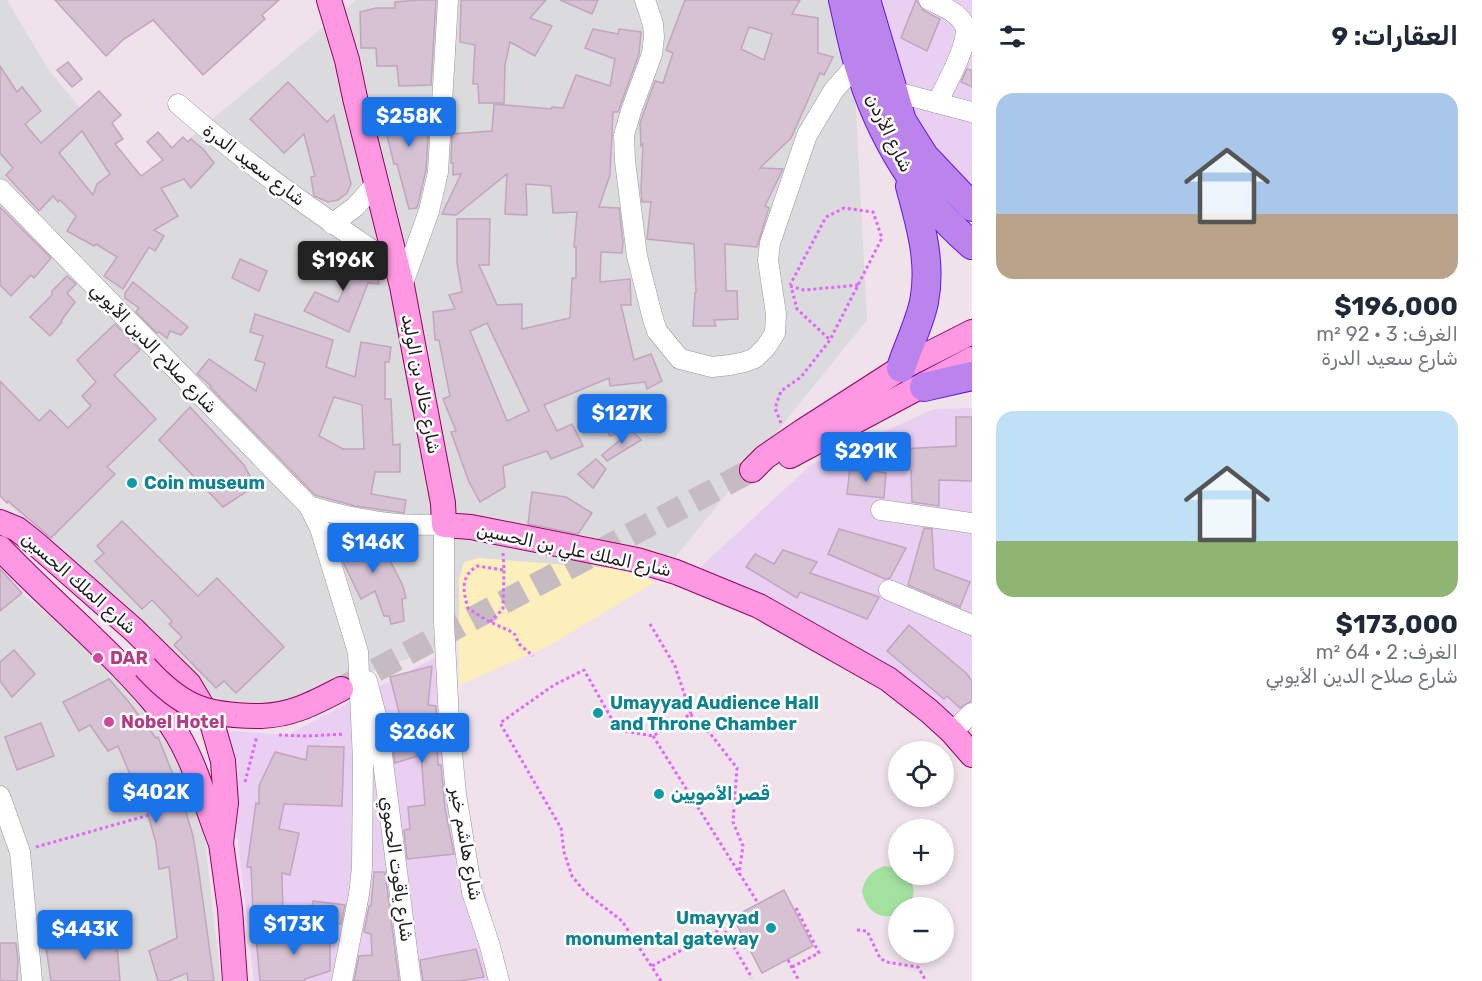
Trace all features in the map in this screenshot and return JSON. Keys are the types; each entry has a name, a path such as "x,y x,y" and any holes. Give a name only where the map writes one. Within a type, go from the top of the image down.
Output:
{"highway":[{"name":"شارع الأردن","path":"843,0 858,63 893,148 906,172 937,212 972,245"},
{"name":"شارع الأردن","path":"866,0 902,121 924,156 972,207"},
{"path":"901,369 918,324 927,276 926,253 906,172"},
{"path":"924,387 972,376"}],"main road":[{"name":"شارع خالد بن الوليد","path":"329,0 347,60 399,276 443,503 444,525"},
{"path":"972,332 901,369 788,441 755,468 771,466 924,387 972,359"},
{"name":"شارع الملك الحسين","path":"0,522 17,529 36,544 134,630 189,684 212,723 223,761 214,796 230,909 236,981"},
{"name":"شارع الملك علي بن الحسين","path":"444,525 471,527 637,560 676,572 759,606 888,679 929,711 972,755"},
{"path":"0,532 36,561 169,692 192,705 264,725 311,705 341,688"},
{"name":"شارع الملك الحسين","path":"0,548 39,588 93,636 144,690 168,720 214,796"},
{"path":"187,752 216,738"}],"street":[{"path":"399,276 429,211 438,172 448,0"},
{"path":"645,0 654,24 652,54 624,135 625,161 637,256 657,331 680,358 712,367 745,362 755,357 775,333 780,287 768,260 770,243 807,135 834,90 858,63"},
{"path":"929,0 951,10 964,25 966,38 937,103"},
{"path":"892,91 972,112"},
{"name":"شارع سعيد الدرة","path":"178,104 260,171 399,276"},
{"path":"332,224 355,207 376,184"},
{"name":"شارع صلاح الدين الأيوبي","path":"0,189 309,506 320,528 358,652 363,760 362,868 342,981"},
{"name":"شارع صلاح الدين الأيوبي","path":"309,506 347,517 378,522 444,525"},
{"path":"881,510 972,523"},
{"name":"شارع هاشم خير","path":"444,525 444,622 449,720 456,794 472,892 499,981"},
{"path":"889,590 972,625"},
{"name":"شارع ياقوت الحموي","path":"358,652 378,723 411,981"},
{"path":"952,732 972,712"},
{"path":"363,760 383,764"},
{"path":"0,796 21,852 32,981"}],"path":[{"path":"780,287 826,218 844,208 873,212 882,238 859,285 830,340 801,377 781,391 775,408 788,441"},
{"path":"780,287 804,290 859,285"},
{"path":"780,287 797,309 830,340"},
{"path":"490,622 503,609 502,534"},
{"path":"504,570 477,566 469,571 463,585 468,608 514,633 519,644 533,656"},
{"path":"650,624 675,666 691,714 698,726 710,732 737,768 733,822 743,846 739,874"},
{"path":"661,981 622,921 585,892 572,876 564,852 561,828 500,723 554,685 584,670 618,730 653,736 691,714"},
{"path":"21,852 243,788 257,734 264,725"},
{"path":"277,735 361,733"},
{"path":"653,736 758,903"},
{"path":"792,967 819,953 795,906"},
{"path":"230,909 283,918"},
{"path":"652,966 723,928 752,978"},
{"path":"857,930 867,931 880,958 886,962 918,967 926,981"},
{"path":"788,960 799,981"}],"shaded area":[{"path":"0,0 7,0 48,69 139,180 356,0 850,0 867,320 669,565 253,714 202,692 0,496"},
{"path":"873,0 972,0 972,206 922,170"},
{"path":"972,408 972,755 881,665 695,572 812,464 934,409"},
{"path":"479,558 620,569 655,582 550,645 459,685 459,579 464,562"},
{"path":"0,576 107,663 166,732 189,784 204,835 221,981 0,981"},
{"path":"442,654 445,727 507,981 254,981 238,842 221,730 287,735"},
{"path":"888,867 888,885 912,885 912,897 888,897 888,916 879,915 870,909 862,891 867,879 876,870"}],"building":[{"path":"55,0 279,0 262,15 265,19 203,75 153,20 124,39 106,56"},
{"path":"436,0 431,85 399,86 397,66 377,66 376,48 361,48 360,12 376,8 395,8 395,2"},
{"path":"461,0 546,0 530,18 552,26 535,56 510,42 505,65 504,103 479,103 478,84 473,84 475,45 460,42"},
{"path":"560,0 598,0 592,14"},
{"path":"685,0 800,0 792,14 818,18 818,53 833,57 824,75 820,73 791,138 760,168 783,169 765,206 769,208 757,247 725,244 726,291 737,291 738,319 714,320 716,326 693,326 696,293 694,244 647,239 651,202 642,202 643,144 641,146 640,123 655,81 663,83 673,53 666,50","holes":["749,27 772,34 764,60 741,49"]},
{"path":"916,0 924,11 940,19 927,51 901,38"},
{"path":"593,29 618,34 619,29 641,32 639,54 618,112 613,112 610,175 599,207 619,208 622,253 601,252 600,282 630,279 631,305 621,305 634,360 651,354 662,381 647,389 645,382 610,386 609,378 544,405 557,431 572,424 583,446 551,459 547,451 503,466 505,487 480,502 469,482 451,432 456,431 443,399 450,396 439,340 435,340 433,312 455,309 449,295 462,292 457,263 457,219 490,219 489,265 479,265 497,305 522,304 522,329 570,318 572,278 576,278 576,247 574,247 577,212 553,213 551,186 526,184 527,215 505,214 507,174 456,215 442,214 461,174 453,175 452,134 492,131 494,104 563,108 576,75 610,86 615,59 585,48","holes":["487,323 529,411 507,421 470,331"]},
{"path":"68,62 82,79 72,87 57,70"},
{"path":"0,66 17,92 22,87 41,111 25,124 41,143 99,91 121,115 112,123 123,139 115,144 141,176 163,160 147,142 158,132 172,148 183,137 188,142 191,139 214,163 191,188 184,179 161,188 178,216 154,230 164,236 155,251 149,247 123,289 104,276 117,257 96,244 94,246 67,231 76,216 60,200 58,202 53,196 39,211 6,175 13,168 0,153","holes":["82,131 110,174 97,184 93,195 59,153"]},
{"path":"967,69 972,70 972,87 961,82"},
{"path":"288,82 327,122 334,115 351,184 347,193 338,200 328,202 314,196 311,177 315,176 304,134 284,153 250,119"},
{"path":"430,107 426,170 417,208 409,209 397,164 394,164 381,111"},
{"path":"0,207 51,258 34,278 31,275 11,296 0,285"},
{"path":"324,255 353,271 361,257 376,267 379,284 368,283 349,332 304,311 315,292 338,302 346,285 315,270"},
{"path":"240,259 267,271 259,291 232,278"},
{"path":"67,276 76,284 67,293 75,302 50,336 30,317"},
{"path":"133,282 188,327 181,335 170,331 167,338 157,333 136,312 139,308 125,298 125,293"},
{"path":"255,314 333,340 326,367 355,377 361,342 391,347 389,362 385,362 385,399 391,399 393,445 400,444 400,472 375,472 371,494 406,500 404,513 355,506 315,495 197,374 209,359 256,391 265,363 255,360 263,336 250,332","holes":["334,397 362,405 364,449 343,449 319,436"]},
{"path":"115,324 140,350 114,375 156,419 107,467 115,474 51,538 0,496 0,381 39,421 50,410 68,428 91,406 82,396 96,382 77,360"},
{"path":"190,407 244,465 255,486 223,507 159,440"},
{"path":"618,412 630,428 610,436 602,423"},
{"path":"956,417 972,417 972,481 939,480 939,506 912,502 911,470 901,470 901,449 956,446"},
{"path":"632,430 641,440 607,461 602,455"},
{"path":"596,459 606,469 593,488 578,474"},
{"path":"850,467 886,473 884,498 847,494"},
{"path":"532,492 566,497 592,513 578,534 528,524"},
{"path":"122,521 198,596 217,578 284,647 236,693 224,681 216,688 174,645 182,637 169,624 172,621 152,600 142,609 95,561 104,553 97,546"},
{"path":"924,528 932,529 934,569 970,582 960,607 908,585"},
{"path":"839,529 906,548 890,578 885,579 828,554"},
{"path":"350,535 379,539 403,586 406,598 402,599 404,621 391,624 389,616 384,616 375,591 361,599 344,564 336,538"},
{"path":"783,550 817,562 810,573 879,597 867,619 800,592 797,598 746,567 755,554 774,564"},
{"path":"0,569 22,593 0,611"},
{"path":"909,625 966,673 972,681 972,701 960,708 947,696 944,699 887,651"},
{"path":"14,650 35,674 12,697 0,681 0,662"},
{"path":"432,666 428,705 436,706 438,765 441,765 445,808 454,854 407,859 404,830 410,829 408,807 425,805 421,755 395,763 391,731 403,728 390,677"},
{"path":"109,679 156,738 158,737 184,802 193,836 214,981 188,981 187,973 168,981 158,981 149,951 177,938 169,867 159,869 156,843 146,807 144,808 118,746 108,751 90,725 79,731 63,702"},
{"path":"41,723 54,756 17,770 5,737"},
{"path":"308,746 344,747 342,806 284,804 279,829 299,833 290,875 282,873 283,915 253,910 251,867 247,867 256,803 259,804 259,786 275,752 306,760"},
{"path":"374,872 385,872 399,981 354,981 359,956 372,955 371,934 364,932 369,906 371,906"},
{"name":"Umayyad monumental gateway","path":"784,890 813,946 762,973 733,917"},
{"path":"313,901 345,905 341,924 309,919"},
{"path":"330,929 330,971 305,979 305,981 260,981 256,937"},
{"path":"116,935 120,981 51,981 46,947 70,947 70,940"},
{"path":"0,943 16,943 17,981 0,981"},
{"path":"476,949 484,977 460,981 423,981 420,960"}],"tunnel":[{"path":"344,687 752,470"}],"place":[{"name":"Coin museum","path":"132,483"},
{"name":"DAR","path":"98,658"},
{"name":"Umayyad Audience Hall and Throne Chamber","path":"598,713"},
{"name":"Nobel Hotel","path":"109,722"},
{"name":"قصر الأمويين","path":"659,794"},
{"name":"Umayyad monumental gateway","path":"771,928"}]}
